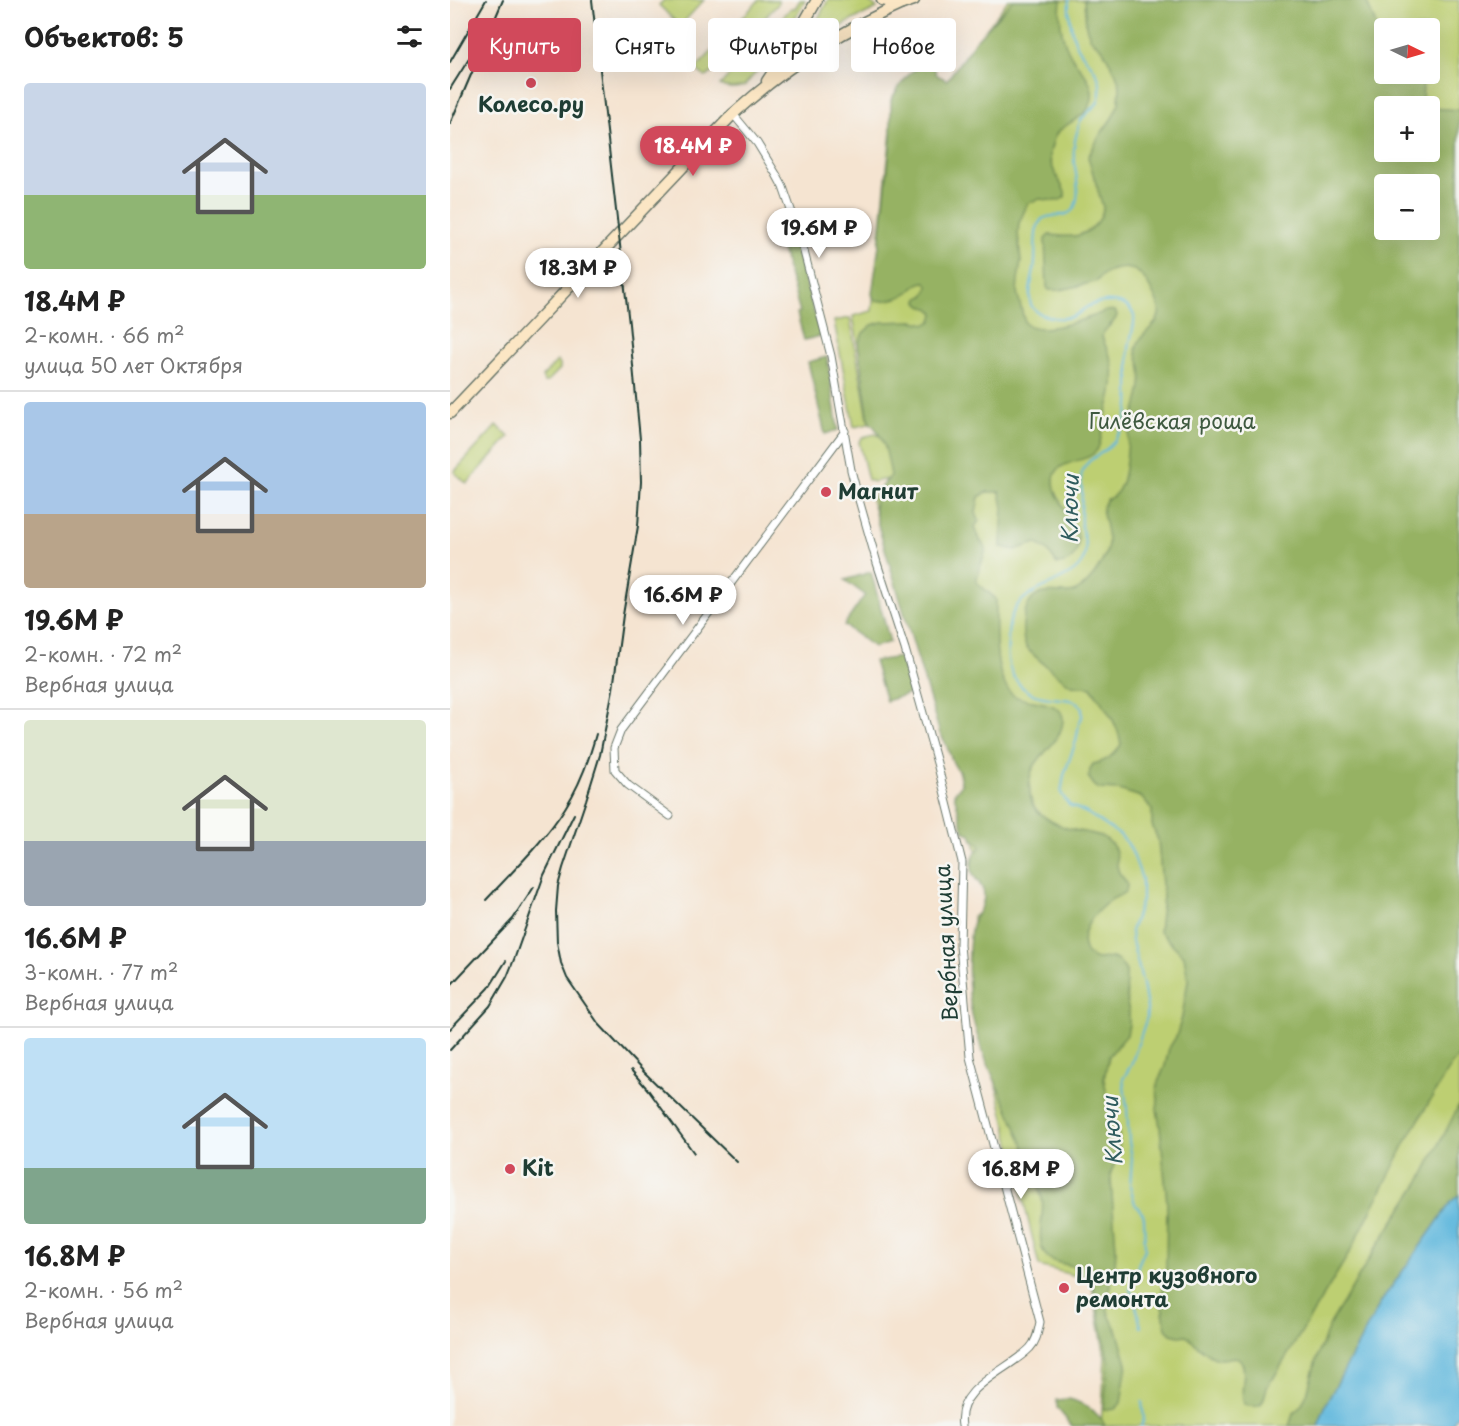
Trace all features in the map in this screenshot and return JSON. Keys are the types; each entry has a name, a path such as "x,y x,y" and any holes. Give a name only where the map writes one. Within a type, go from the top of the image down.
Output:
{"main road":[{"path":"762,88 793,42 817,0"},
{"path":"882,0 902,4"},
{"path":"450,413 733,114 762,88 816,49 874,16 914,0"}],"street":[{"name":"Вербная улица","path":"733,114 757,143 776,174 797,226 830,348 851,470 912,675 962,862 960,945 970,1057 1040,1322 1037,1338 1030,1348 972,1393 963,1407 960,1418 962,1426"},
{"path":"670,816 628,785 615,771 614,748 621,730 845,431"}],"green space":[{"path":"664,0 704,0 687,18 672,18 659,5"},
{"path":"759,0 778,0 778,4 765,18 742,18"},
{"path":"800,0 805,0 795,18 782,18 791,8 795,8"},
{"path":"828,0 865,0 877,8 856,18 851,18 851,21 839,27 839,18 818,18"},
{"name":"Гилёвская роща","path":"1008,0 1459,0 1459,1176 1443,1171 1310,1426 1101,1426 1105,1357 1091,1280 1039,1266 974,991 973,917 989,906 953,748 871,500 887,479 873,482 868,480 859,442 863,437 875,434 880,436 870,416 853,316 872,311 893,112 948,82"},
{"path":"1013,0 1061,0 1063,35 1070,54 1091,85 1092,98 1083,114 1058,132 1051,149 1051,163 1065,192 1065,197 1053,201 1039,199 1028,203 1019,223 1021,262 1017,292 1025,323 1039,328 1076,322 1109,311 1115,311 1117,315 1102,336 1112,362 1114,378 1099,446 1094,454 1059,468 1055,474 1056,491 1078,535 1078,544 1072,559 1063,564 1057,564 1048,551 1036,543 1015,550 1001,547 1003,507 1000,492 987,492 979,497 976,513 979,521 974,528 986,549 977,582 996,599 998,664 1006,687 1018,698 1056,708 1061,712 1063,719 1057,738 1032,771 1030,785 1033,804 1042,815 1056,824 1103,837 1113,845 1118,869 1127,885 1123,894 1105,904 1094,916 1085,931 1084,938 1087,953 1094,959 1113,958 1120,962 1126,971 1129,1013 1127,1035 1109,1056 1104,1079 1108,1101 1119,1135 1117,1159 1111,1172 1115,1266 1106,1302 1127,1364 1121,1403 1115,1409 1107,1410 1104,1409 1108,1360 1092,1280 1080,1274 1072,1266 1055,1262 1045,1255 1040,1236 1043,1205 1040,1192 1023,1144 988,1066 976,1030 969,994 969,959 972,925 983,904 984,896 982,888 972,873 973,857 980,846 973,840 971,834 964,832 954,794 961,785 961,774 954,765 940,734 877,522 876,495 891,475 882,439 869,422 858,345 863,333 872,325 882,322 914,321 926,324 933,318 934,313 931,309 921,306 918,301 927,292 926,282 918,284 905,294 883,301 874,300 872,294 891,139 891,100 911,72 936,72 947,80 953,72 956,72 956,68 976,40"},
{"path":"1084,0 1366,0 1374,20 1374,84 1423,84 1422,96 1374,96 1374,162 1440,162 1440,109 1459,110 1459,1056 1449,1068 1407,1140 1350,1252 1269,1383 1264,1399 1258,1406 1244,1404 1242,1394 1244,1371 1239,1359 1211,1356 1186,1335 1171,1334 1166,1329 1161,1300 1166,1269 1167,1203 1157,1090 1169,1048 1176,1037 1182,1017 1188,980 1184,956 1159,931 1163,896 1158,840 1152,825 1152,810 1141,797 1119,790 1099,789 1094,785 1089,778 1093,764 1109,757 1121,745 1114,721 1091,687 1072,685 1063,679 1026,647 1023,637 1025,611 1034,598 1043,593 1076,591 1090,580 1105,555 1108,540 1102,508 1107,499 1120,488 1123,479 1130,428 1142,376 1136,353 1137,346 1140,339 1158,319 1159,314 1157,302 1147,282 1132,269 1112,270 1097,281 1066,289 1049,290 1047,287 1045,239 1049,235 1079,235 1088,231 1099,221 1103,207 1088,157 1119,103 1120,86 1103,50 1090,38 1086,26"},
{"path":"708,56 708,72 712,72 705,77 697,70"},
{"path":"732,72 756,72 744,86 732,88 720,85"},
{"path":"786,214 821,336 804,340 797,313 800,312 773,217"},
{"path":"850,318 869,424 854,427 834,321"},
{"path":"827,357 838,430 825,434 808,362"},
{"path":"557,361 560,369 547,382 544,382 542,377"},
{"path":"497,425 509,437 467,484 454,472"},
{"path":"871,572 890,642 874,647 844,625 865,595 845,580"},
{"path":"900,657 911,693 886,701 874,661"},
{"path":"1459,1105 1459,1195 1452,1201 1381,1302 1326,1404 1318,1426 1289,1426 1293,1414 1301,1406 1307,1394 1316,1360 1330,1324 1422,1178"},
{"path":"1069,1399 1090,1409 1103,1421 1105,1426 1072,1426 1057,1408 1057,1400"}],"water":[{"path":"1459,1195 1459,1413 1451,1426 1318,1426 1326,1404 1381,1302 1452,1201"}],"waterway":[{"name":"Ключи","path":"1069,0 1074,37 1081,52 1096,73 1100,93 1095,106 1081,121 1075,139 1074,154 1078,188 1075,206 1069,213 1049,216 1041,220 1037,228 1030,301 1038,312 1055,318 1077,315 1088,306 1102,302 1116,302 1131,310 1134,319 1129,345 1129,406 1123,425 1113,442 1094,457 1082,472 1081,525 1086,549 1083,561 1071,573 1026,597 1018,604 1009,625 1008,654 1014,677 1022,687 1041,697 1068,700 1082,707 1082,717 1064,775 1061,793 1069,805 1087,813 1120,835 1128,844 1142,879 1142,900 1131,931 1143,984 1147,1017 1131,1065 1123,1079 1132,1158 1130,1186 1135,1204 1144,1218 1145,1249 1130,1290 1134,1297 1141,1327"},
{"name":"Ключи","path":"1141,1426 1144,1419 1142,1402"}],"railway":[{"path":"450,62 486,0"},
{"path":"450,124 503,0"},
{"path":"592,0 629,324 640,439 641,482 638,526 613,689 600,755 558,886 557,942 567,978 598,1023 644,1072 737,1162"},
{"path":"450,89 468,60"},
{"path":"486,900 538,844 565,808 584,772 596,734"},
{"path":"450,1050 490,1006 507,977 544,875 574,814"},
{"path":"450,986 513,919 534,887"},
{"path":"450,1029 489,988 506,961"},
{"path":"631,1070 694,1153"}],"place":[{"name":"Колесо.ру","path":"531,83"},
{"name":"Магнит","path":"826,492"},
{"name":"Kit","path":"510,1169"},
{"name":"Центр кузовного ремонта","path":"1064,1288"}]}
